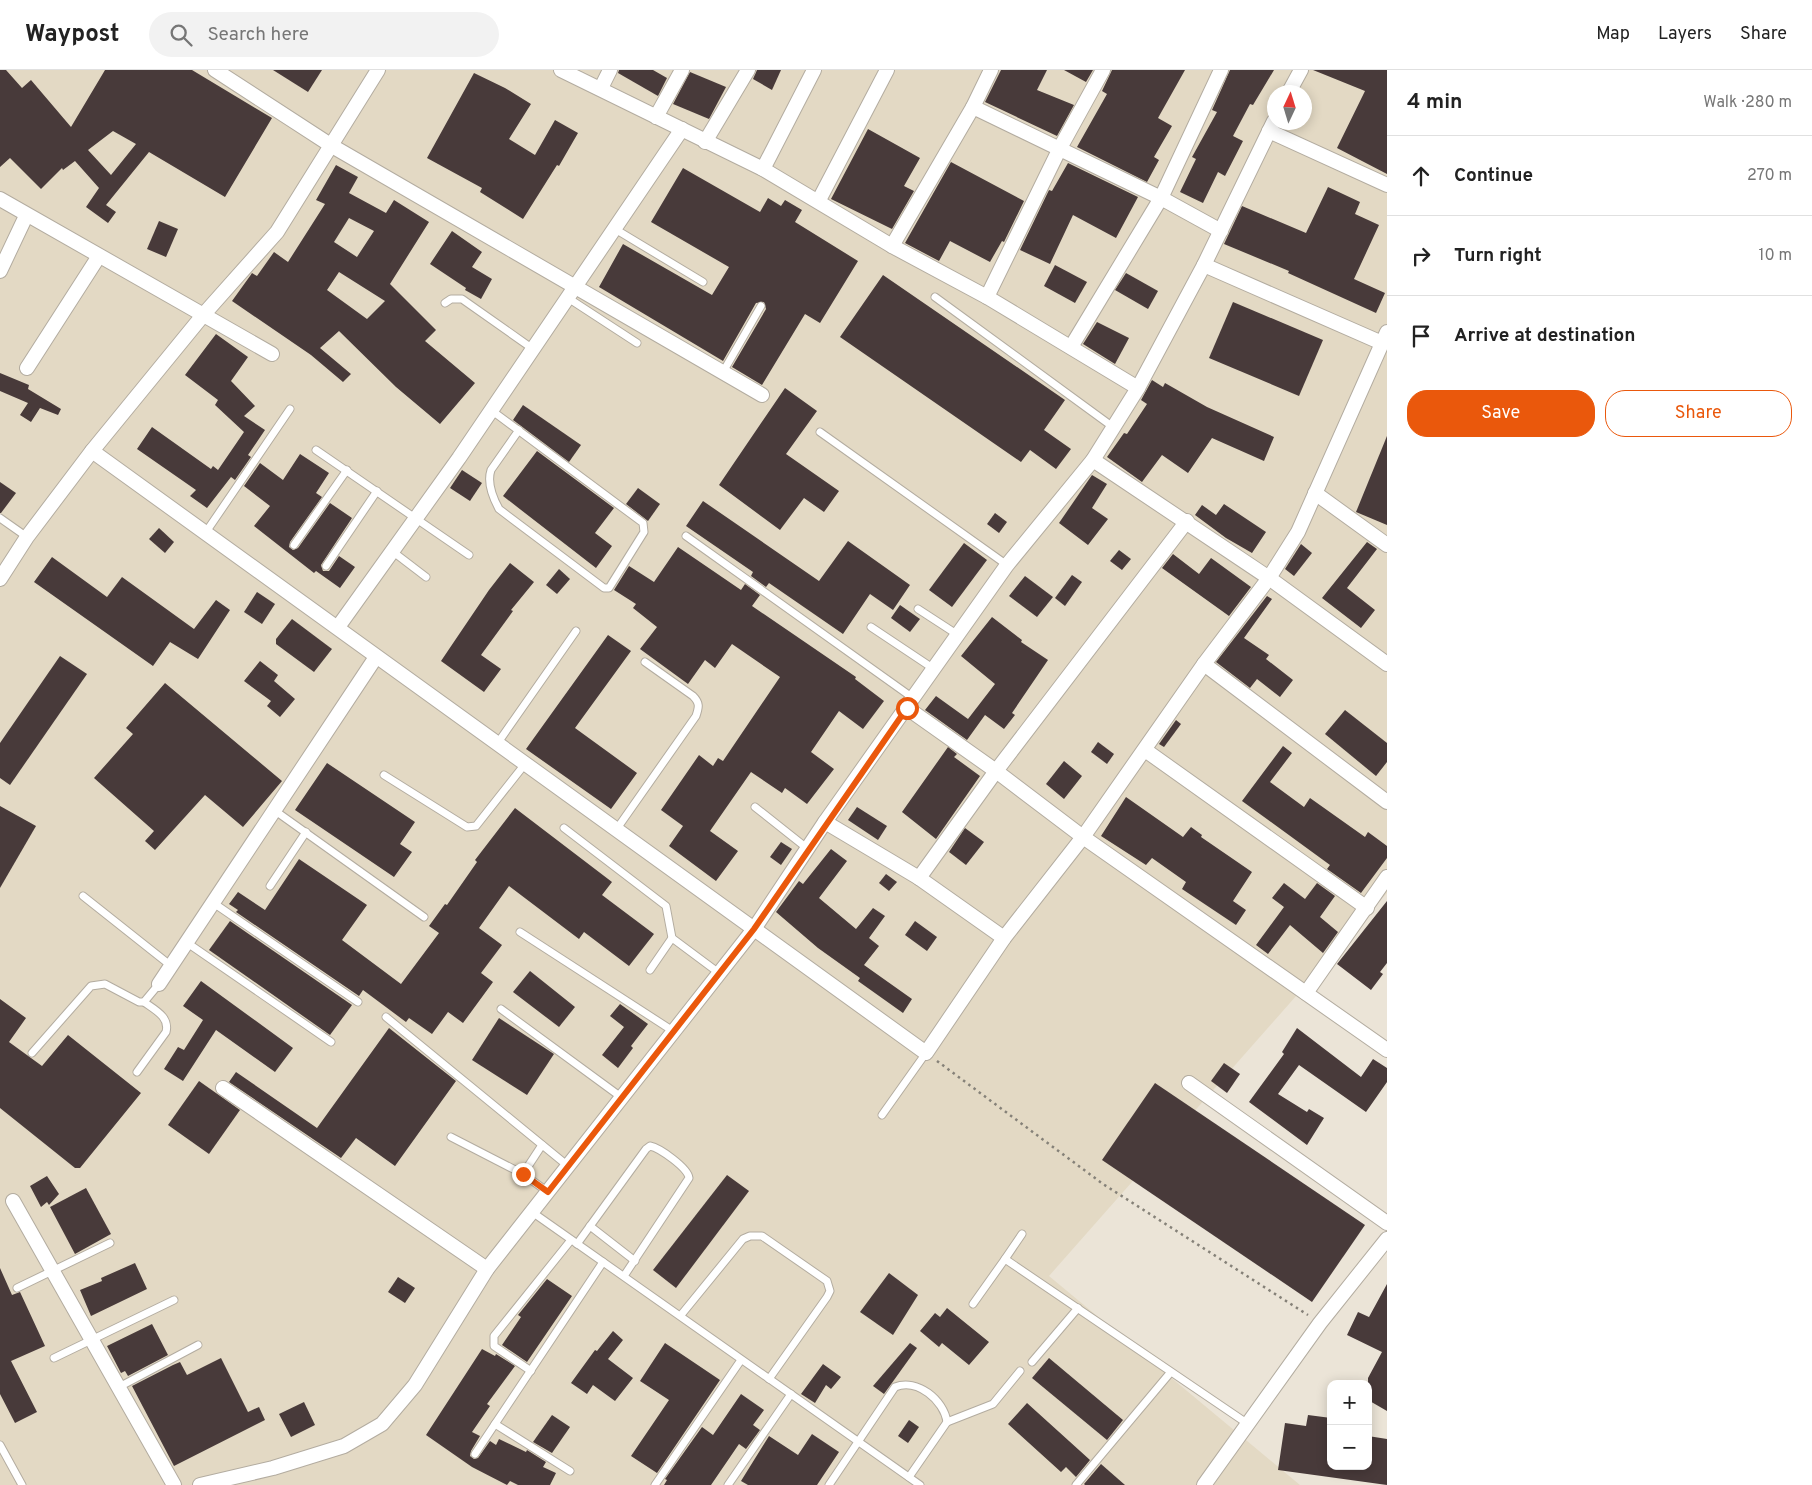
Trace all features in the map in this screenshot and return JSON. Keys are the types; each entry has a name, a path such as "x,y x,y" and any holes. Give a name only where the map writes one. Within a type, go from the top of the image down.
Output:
{"street":[{"path":"215,70 332,146 572,292 723,372 762,395"},
{"path":"0,579 27,538 92,452 204,314 277,232 378,70"},
{"path":"561,70 601,88 705,142 763,168 819,200 892,246 987,298 1138,388"},
{"path":"601,88 610,70"},
{"path":"656,118 682,70"},
{"path":"705,142 748,70"},
{"path":"763,168 814,70"},
{"path":"819,200 887,70"},
{"path":"892,246 973,108 991,70"},
{"path":"987,298 1060,148 1103,70"},
{"path":"1071,347 1161,198 1221,70"},
{"path":"1293,85 1301,70"},
{"path":"973,108 1161,198 1221,232"},
{"path":"338,627 491,410 682,130"},
{"path":"200,1485 273,1468 344,1446 382,1424 415,1385 487,1269 754,929 826,822 1007,565 1093,460 1138,388 1221,232 1270,130"},
{"path":"1280,130 1387,185"},
{"path":"0,199 26,216 204,314 272,354"},
{"path":"0,271 26,216"},
{"path":"27,368 99,256"},
{"path":"92,452 338,627 376,657 926,1053 1004,938 1084,837 1204,664 1269,578 1298,532 1385,338 1204,265"},
{"path":"1093,460 1269,578 1387,664"},
{"path":"1315,493 1387,545"},
{"path":"919,878 996,770 1186,521"},
{"path":"159,984 376,657"},
{"path":"1204,664 1387,802"},
{"path":"910,703 1084,837 1387,1050"},
{"path":"1145,750 1367,908"},
{"path":"826,822 919,878 1004,938"},
{"path":"1306,993 1387,877"},
{"path":"1189,1084 1387,1223"},
{"path":"223,1088 487,1269"},
{"path":"13,1201 174,1485"},
{"path":"1204,1485 1320,1323 1387,1239"}],"lane":[{"path":"615,229 703,282"},
{"path":"572,292 636,343"},
{"path":"935,297 1113,427"},
{"path":"445,303 451,299 462,299 533,349"},
{"path":"723,372 761,306"},
{"path":"206,532 290,409"},
{"path":"491,410 519,430 643,523 644,532 609,588 604,588 499,509 494,500 489,476 491,470 519,430"},
{"path":"820,432 1007,565"},
{"path":"316,450 469,555"},
{"path":"294,545 347,470"},
{"path":"326,566 377,491"},
{"path":"0,518 27,538"},
{"path":"686,536 910,703"},
{"path":"392,551 426,577"},
{"path":"918,609 958,635"},
{"path":"871,627 934,669"},
{"path":"497,744 576,631"},
{"path":"616,830 696,716 699,708 698,701 693,696 645,662"},
{"path":"384,776 467,827 472,827 476,826 525,764"},
{"path":"755,807 808,849"},
{"path":"274,810 424,917"},
{"path":"564,828 666,906 672,938 719,973"},
{"path":"270,886 306,832"},
{"path":"83,896 170,965"},
{"path":"212,902 358,1002"},
{"path":"520,932 673,1031"},
{"path":"650,970 672,938"},
{"path":"186,942 331,1042"},
{"path":"32,1053 91,986 105,984 139,1002 144,1002 165,1018 168,1026 166,1032 137,1072"},
{"path":"144,1002 159,984"},
{"path":"501,1009 621,1097"},
{"path":"386,1017 568,1166"},
{"path":"882,1115 926,1053"},
{"path":"451,1137 523,1174 548,1192"},
{"path":"523,1174 542,1145"},
{"path":"531,1371 494,1346 494,1336 574,1242 590,1226 650,1146 657,1148 685,1170 689,1178 624,1276"},
{"path":"532,1212 681,1315 741,1360 920,1485"},
{"path":"590,1226 635,1261"},
{"path":"973,1304 1022,1234"},
{"path":"681,1315 743,1239 750,1236 762,1236 827,1281 830,1291 827,1297 769,1379"},
{"path":"17,1288 110,1243"},
{"path":"1005,1259 1170,1373 1248,1424"},
{"path":"475,1454 603,1262"},
{"path":"54,1358 174,1300"},
{"path":"1032,1362 1078,1308"},
{"path":"119,1387 198,1345"},
{"path":"656,1485 741,1360"},
{"path":"909,1477 947,1422 993,1404 1020,1371"},
{"path":"1076,1485 1170,1373"},
{"path":"829,1485 895,1387 901,1384 910,1384 932,1397 945,1411 947,1422"},
{"path":"728,1485 791,1394"},
{"path":"495,1424 570,1471"},
{"path":"0,1445 22,1485"}],"path":[{"path":"926,1053 1103,1184 1320,1323"}],"shaded area":[{"path":"0,70 1387,70 1387,893 1049,1276 1300,1485 0,1485"}],"building":[{"path":"0,70 6,70 22,88 31,80 71,127 105,70 192,70 272,118 225,197 149,152 106,205 116,212 108,223 86,207 99,188 75,161 63,170 62,168 41,189 10,158 0,167","holes":["113,131 136,144 111,175 88,150"]},
{"path":"273,70 322,70 308,92"},
{"path":"619,70 653,70 667,78 658,96 618,73"},
{"path":"757,70 781,70 772,90 753,79"},
{"path":"1001,70 1047,70 1037,90 1074,105 1057,136 985,102"},
{"path":"1064,70 1093,70 1086,82"},
{"path":"1112,70 1185,70 1158,118 1172,126 1154,157 1159,160 1147,182 1077,147 1107,94 1102,91"},
{"path":"1230,70 1274,70 1253,105 1250,104 1233,136 1243,141 1225,176 1218,172 1203,203 1180,192 1196,159 1192,157 1217,112 1212,110"},
{"path":"1313,70 1387,70 1387,174 1337,148 1365,91"},
{"path":"690,72 726,87 709,119 673,104"},
{"path":"474,73 505,88 531,104 509,139 535,155 555,120 578,133 559,166 557,165 523,219 480,192 482,188 427,158"},
{"path":"868,129 920,158 904,186 914,191 892,229 831,199"},
{"path":"951,162 1024,201 1004,242 1002,241 990,262 950,241 939,261 905,243"},
{"path":"1068,163 1138,197 1116,238 1073,215 1050,264 1020,250 1049,190 1052,191"},
{"path":"336,165 358,177 349,193 386,213 394,200 429,222 390,284 436,330 425,341 475,383 440,424 396,387 339,331 320,348 351,374 343,382 311,355 232,301 252,273 257,276 274,252 288,262 325,204 316,200","holes":["349,218 374,231 357,257 334,242","339,272 385,301 367,319 327,290"]},
{"path":"683,168 760,212 768,198 781,206 785,200 802,210 795,222 858,261 820,323 805,314 762,385 732,367 766,309 764,302 756,303 723,361 599,287 623,244 712,295 729,267 651,222"},
{"path":"1328,187 1360,202 1355,214 1379,225 1354,279 1385,293 1376,313 1288,273 1289,271 1224,244 1242,206 1306,233"},
{"path":"159,221 178,229 166,257 147,249"},
{"path":"452,231 482,252 472,267 492,279 481,299 465,290 466,288 430,264"},
{"path":"1055,265 1087,282 1075,303 1044,286"},
{"path":"1126,273 1158,291 1148,309 1115,290"},
{"path":"883,275 1065,400 1044,430 1071,449 1056,469 1030,450 1021,462 840,337"},
{"path":"1233,302 1323,340 1299,396 1209,358"},
{"path":"1097,322 1129,338 1115,364 1083,344"},
{"path":"216,334 248,357 231,381 255,406 244,416 265,430 248,455 251,457 235,480 231,477 207,508 190,496 196,490 137,449 152,427 211,469 213,466 218,470 244,432 215,405 218,400 185,375"},
{"path":"0,373 29,385 28,389 61,409 58,415 40,408 31,422 20,415 28,403 0,391"},
{"path":"1152,380 1163,387 1165,383 1207,407 1274,437 1264,461 1212,438 1188,473 1162,455 1142,482 1107,457 1124,433 1127,434 1147,404 1141,400"},
{"path":"785,388 817,411 786,454 839,491 824,512 804,498 780,530 719,485"},
{"path":"523,405 581,445 569,462 513,420"},
{"path":"1387,436 1387,525 1356,512"},
{"path":"537,451 614,508 595,533 612,546 596,568 503,496"},
{"path":"300,454 329,473 316,493 322,497 290,542 289,547 293,550 298,548 330,503 352,518 321,565 323,571 329,571 339,556 355,567 340,588 316,571 314,573 254,526 270,506 244,486 260,463 283,480"},
{"path":"462,470 482,483 470,501 450,488"},
{"path":"1092,475 1107,484 1092,508 1108,519 1088,545 1059,523"},
{"path":"0,482 16,493 1,513 0,513"},
{"path":"638,488 660,504 648,521 626,504"},
{"path":"703,501 819,581 848,541 910,585 893,610 870,594 843,634 769,583 766,587 751,576 753,572 686,526"},
{"path":"1224,504 1266,532 1252,553 1226,538 1195,515 1202,505 1216,515"},
{"path":"995,513 1007,522 999,533 987,524"},
{"path":"159,528 174,542 165,553 149,539"},
{"path":"1367,542 1377,549 1347,588 1375,610 1361,628 1322,598"},
{"path":"964,543 987,560 952,607 929,590"},
{"path":"1301,544 1312,553 1294,576 1285,569"},
{"path":"678,547 741,590 745,584 760,595 752,606 856,677 855,679 884,701 863,729 839,711 811,752 834,769 807,804 785,788 782,793 751,772 710,831 738,851 716,881 669,846 683,826 661,810 699,755 713,766 718,758 723,761 780,677 732,644 715,668 705,660 688,684 640,649 657,627 633,608 636,604 614,590 629,566 654,582"},
{"path":"1119,550 1131,559 1122,570 1110,561"},
{"path":"1173,554 1199,574 1211,558 1251,587 1229,616 1162,568"},
{"path":"52,557 107,597 122,577 194,629 216,600 230,610 198,659 170,642 153,666 34,582"},
{"path":"510,563 534,582 511,610 513,611 481,655 501,669 484,692 441,661 489,590"},
{"path":"559,569 570,579 557,594 546,585"},
{"path":"1072,575 1082,582 1065,606 1055,598"},
{"path":"1025,576 1053,597 1037,617 1009,596"},
{"path":"257,592 275,604 262,624 244,612"},
{"path":"1267,596 1272,599 1244,638 1269,655 1266,659 1293,680 1280,697 1257,679 1250,688 1216,662"},
{"path":"900,605 920,619 910,632 891,618"},
{"path":"992,617 1022,640 1021,642 1048,660 1012,713 1015,715 1004,729 985,715 967,740 925,710 936,696 968,719 995,684 961,656"},
{"path":"292,619 332,649 314,672 276,644 276,639"},
{"path":"608,635 631,651 575,728 637,773 611,809 526,749"},
{"path":"60,656 87,674 10,785 0,778 0,743"},
{"path":"260,661 278,675 274,681 295,699 280,717 267,706 271,701 244,681"},
{"path":"165,683 282,781 243,827 205,795 155,850 145,841 154,831 94,778 133,734 126,728"},
{"path":"1345,710 1387,743 1387,762 1376,776 1325,734"},
{"path":"1176,720 1181,724 1164,747 1159,744"},
{"path":"1098,742 1114,754 1107,764 1091,752"},
{"path":"1283,746 1292,753 1270,782 1304,807 1310,798 1365,837 1368,832 1387,846 1387,858 1361,893 1327,869 1330,865 1242,801"},
{"path":"948,747 957,754 954,757 980,776 936,839 902,812"},
{"path":"1064,761 1082,776 1064,799 1046,784"},
{"path":"327,763 415,822 400,844 412,852 394,877 295,810"},
{"path":"1126,797 1183,837 1191,827 1202,835 1201,837 1252,872 1233,901 1246,910 1236,925 1182,889 1186,882 1152,858 1146,865 1101,836"},
{"path":"0,806 36,826 0,888"},
{"path":"857,807 887,826 878,840 848,820"},
{"path":"515,808 612,882 602,895 654,934 629,966 584,932 579,939 509,886 479,928 502,945 481,973 493,982 463,1023 448,1012 432,1034 409,1018 406,1022 363,990 359,996 236,912 238,910 229,904 238,892 265,910 299,859 367,905 342,940 401,984 439,933 429,926 445,904 447,905 477,862 475,860"},
{"path":"965,828 984,842 966,865 949,852"},
{"path":"781,842 792,849 781,865 770,857"},
{"path":"831,849 847,861 819,898 856,929 873,908 885,916 869,938 879,946 864,965 912,999 903,1013 858,981 860,978 818,948 776,912 799,881 803,884"},
{"path":"886,874 897,882 889,891 879,883"},
{"path":"1284,883 1305,899 1317,883 1335,896 1320,917 1338,932 1323,953 1290,925 1268,954 1256,945 1284,907 1272,898"},
{"path":"1387,901 1387,963 1380,972 1383,974 1371,990 1337,964"},
{"path":"230,921 352,1005 330,1035 209,950"},
{"path":"915,921 937,937 927,951 905,935"},
{"path":"530,971 575,1007 559,1027 513,992"},
{"path":"201,981 293,1048 275,1072 216,1030 183,1081 164,1069 178,1047 184,1050 203,1020 183,1006"},
{"path":"0,999 26,1018 9,1042 42,1066 68,1035 141,1093 80,1168 75,1168 0,1108"},
{"path":"620,1004 648,1024 631,1046 633,1048 618,1068 602,1055 624,1027 610,1016"},
{"path":"499,1018 554,1054 527,1095 472,1060"},
{"path":"389,1028 456,1081 395,1166 356,1138 341,1158 229,1082 236,1072 317,1128"},
{"path":"1297,1028 1361,1077 1373,1059 1387,1068 1387,1082 1366,1112 1299,1065 1278,1094 1307,1112 1309,1109 1324,1118 1307,1145 1249,1102 1284,1054 1282,1052"},
{"path":"1224,1063 1240,1074 1227,1093 1211,1081"},
{"path":"199,1081 240,1110 209,1154 168,1125"},
{"path":"1155,1083 1365,1225 1312,1302 1102,1160"},
{"path":"727,1175 749,1191 676,1288 653,1270"},
{"path":"47,1176 59,1194 49,1205 47,1202 41,1207 30,1186"},
{"path":"86,1188 111,1234 75,1254 50,1207"},
{"path":"135,1263 147,1289 91,1316 80,1290 102,1281 101,1278"},
{"path":"0,1268 12,1295 20,1292 45,1346 11,1361 37,1412 15,1423 0,1394"},
{"path":"889,1273 918,1295 893,1335 860,1312"},
{"path":"398,1277 415,1288 405,1303 388,1292"},
{"path":"547,1279 572,1296 527,1362 502,1345 521,1317 518,1315"},
{"path":"1387,1284 1387,1411 1372,1402 1372,1380 1368,1380 1382,1352 1347,1335 1358,1312 1369,1317"},
{"path":"947,1308 989,1342 969,1365 942,1343 939,1347 920,1331 935,1313 940,1317"},
{"path":"152,1324 168,1355 128,1376 125,1371 121,1373 107,1346"},
{"path":"613,1331 623,1340 608,1359 633,1378 615,1401 593,1385 587,1394 571,1383 595,1350 597,1351"},
{"path":"665,1343 720,1380 657,1473 631,1456 669,1400 640,1381"},
{"path":"910,1343 917,1348 884,1394 873,1386"},
{"path":"482,1349 495,1356 496,1354 515,1366 487,1404 490,1406 472,1432 480,1436 470,1456 474,1459 478,1458 490,1441 496,1445 499,1439 526,1452 527,1450 546,1462 543,1467 556,1473 550,1485 518,1485 510,1481 507,1485 472,1467 426,1435"},
{"path":"221,1358 248,1412 259,1407 265,1420 174,1466 132,1386 180,1362 187,1375"},
{"path":"1049,1358 1123,1420 1107,1440 1032,1378"},
{"path":"823,1364 841,1377 831,1389 826,1385 815,1403 801,1394"},
{"path":"741,1394 764,1410 753,1425 760,1430 746,1449 739,1444 711,1485 664,1485 667,1480 665,1479 702,1427 713,1435"},
{"path":"304,1402 315,1425 291,1437 279,1414"},
{"path":"1027,1403 1090,1460 1076,1477 1066,1467 1061,1472 1008,1424"},
{"path":"552,1415 570,1427 552,1453 533,1442"},
{"path":"1308,1415 1327,1417 1327,1470 1372,1470 1372,1437 1387,1439 1387,1485 1278,1470 1285,1423 1306,1426"},
{"path":"909,1420 919,1427 908,1443 898,1436"},
{"path":"812,1434 839,1452 817,1485 748,1485 741,1481 769,1436 798,1455"},
{"path":"1101,1464 1125,1485 1085,1485"}],"route":[{"path":"523,1174 548,1192 754,929 826,822 907,708"}]}
